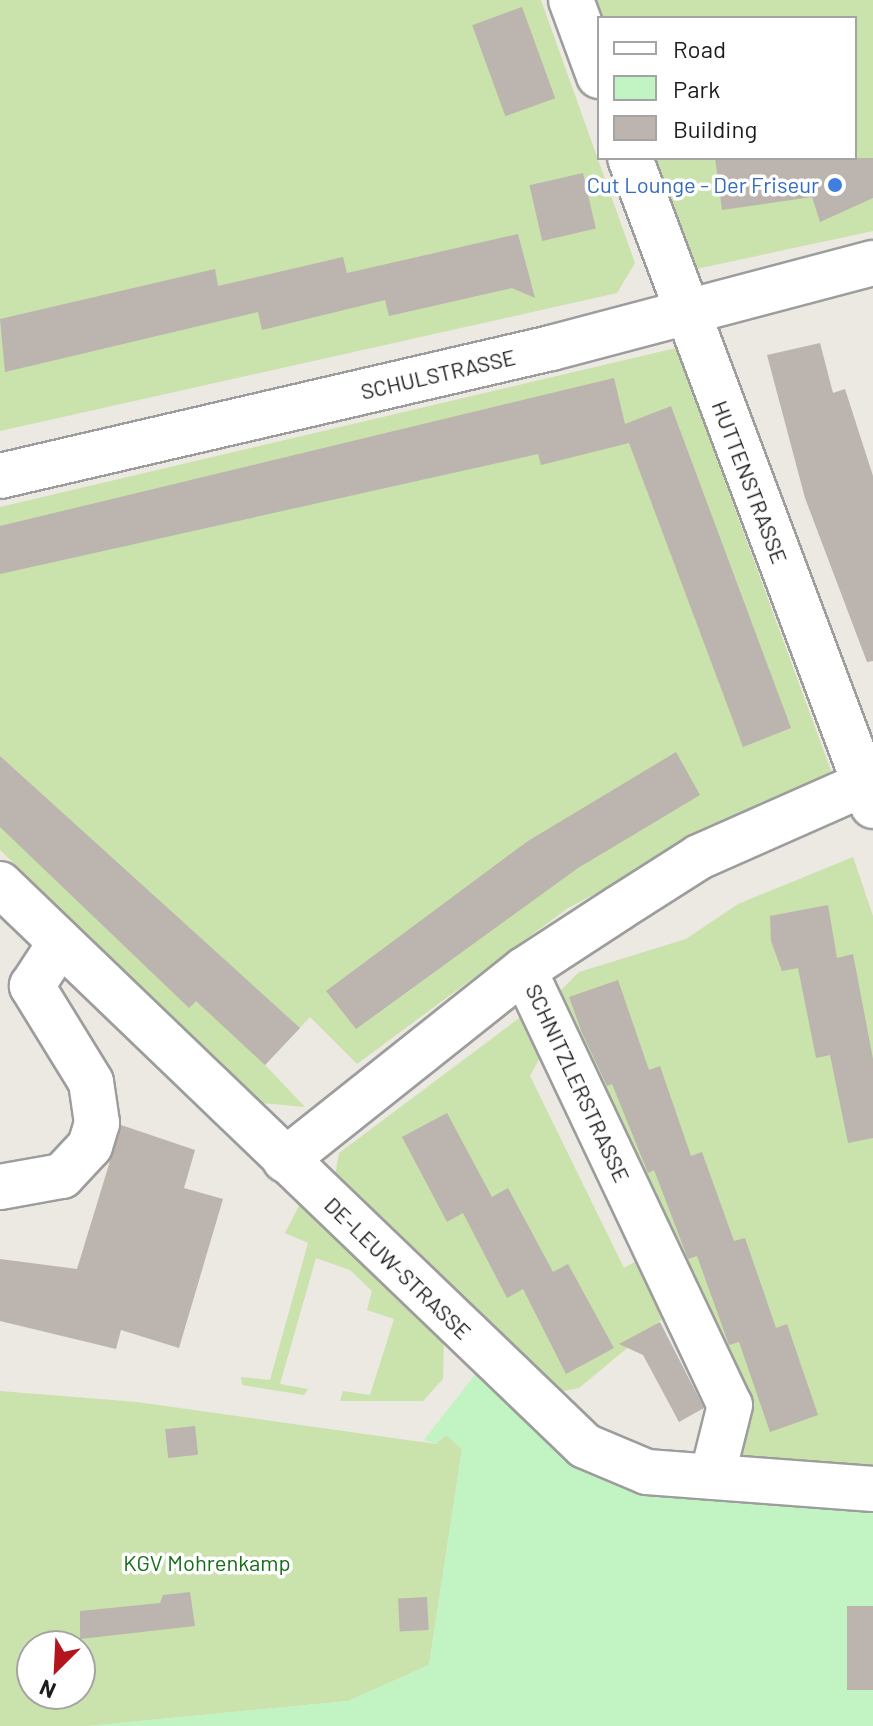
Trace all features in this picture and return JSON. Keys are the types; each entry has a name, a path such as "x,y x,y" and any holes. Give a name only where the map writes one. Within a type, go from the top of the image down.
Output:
{"street":[{"path":"571,0 597,71"},
{"name":"HUTTENSTRASSE","path":"631,160 684,309 870,789"},
{"name":"SCHULSTRASSE","path":"0,476 551,348 684,309 873,263"},
{"path":"524,970 699,857 870,789"},
{"name":"DE-LEUW-STRASSE","path":"0,884 491,1356 558,1425 600,1455 647,1472 873,1489"},
{"path":"0,1187 62,1176 90,1146 97,1123 91,1082 32,986 60,943"},
{"name":"SCHNITZLERSTRASSE","path":"285,1160 524,970 730,1405 712,1477"}],"green space":[{"path":"0,0 541,0 635,263 617,293 0,431"},
{"path":"586,0 873,0 873,231 696,269 649,160 857,160 857,16 598,16"},
{"path":"676,348 831,771 568,908 357,1064 310,1017 265,1065 305,1107 261,1103 0,850 0,507"},
{"path":"853,857 873,916 873,1478 733,1474 751,1414 737,1374 555,996 579,972 686,939 738,904"},
{"path":"522,1016 543,1052 530,1076 624,1268 636,1261 654,1301 665,1303 661,1320 579,1388 554,1393 334,1181 339,1153"},
{"path":"301,1202 444,1340 443,1379 423,1401 340,1401 343,1391 370,1395 394,1319 367,1310 372,1291 350,1270 316,1258 280,1384 308,1389 304,1395 242,1385 241,1377 270,1380 308,1243 285,1233"},
{"path":"477,1372 560,1450 873,1508 873,1726 88,1726 348,1701 429,1665 462,1449 446,1435 436,1444 424,1440"},
{"name":"KGV Mohrenkamp","path":"0,1391 137,1402 436,1444 446,1435 462,1449 429,1665 348,1701 88,1726 0,1726"}],"building":[{"path":"522,7 555,98 505,116 472,25"},
{"path":"873,158 873,198 820,222 812,197 722,210 715,160"},
{"path":"583,173 596,229 542,241 529,185"},
{"path":"518,234 535,298 512,288 389,316 385,300 262,330 258,312 5,372 0,319 215,269 218,286 343,257 347,273"},
{"path":"820,343 833,393 845,389 873,476 873,661 867,662 805,498 767,355"},
{"path":"614,378 625,424 671,406 791,728 743,747 629,443 541,465 538,454 0,574 0,526"},
{"path":"676,752 700,795 578,868 356,1029 326,991 528,841"},
{"path":"0,756 300,1028 265,1065 196,1001 189,1008 0,827"},
{"path":"828,905 837,958 853,954 873,1059 873,1138 848,1143 830,1055 816,1058 798,968 782,971 771,941 770,916"},
{"path":"618,980 649,1070 660,1066 691,1156 702,1152 734,1241 745,1238 776,1328 787,1324 818,1415 770,1432 739,1342 729,1345 697,1256 688,1259 654,1170 648,1173 612,1084 607,1086 582,1033 569,997"},
{"path":"447,1113 492,1197 508,1188 553,1272 568,1264 614,1348 566,1374 523,1289 507,1298 463,1213 447,1222 402,1137"},
{"path":"121,1125 195,1150 184,1188 223,1199 179,1348 121,1330 116,1349 0,1321 0,1259 77,1269"},
{"path":"660,1322 704,1408 679,1422 643,1355 619,1344"},
{"path":"195,1426 198,1455 168,1458 165,1429"},
{"path":"190,1592 195,1626 96,1637 96,1630 80,1630 80,1611 160,1603 163,1595"},
{"path":"427,1597 429,1630 400,1631 398,1599"},
{"path":"847,1606 873,1606 873,1690 847,1690"}],"place":[{"name":"Cut Lounge - Der Friseur","path":"835,185"}]}
